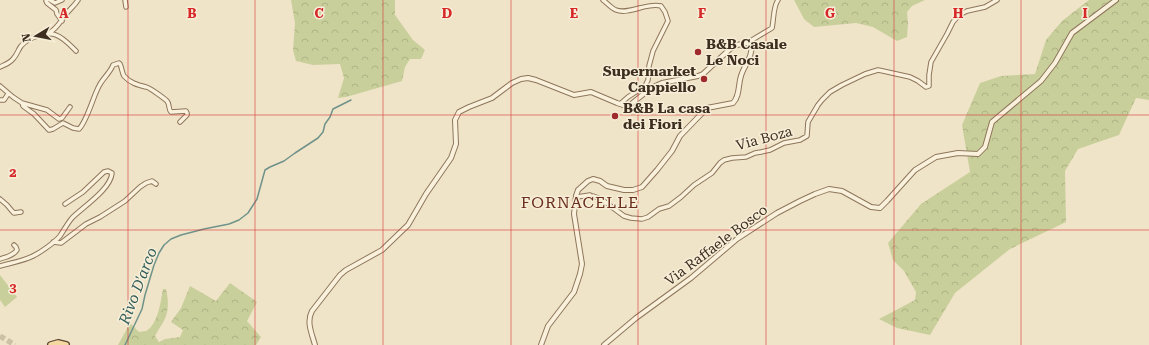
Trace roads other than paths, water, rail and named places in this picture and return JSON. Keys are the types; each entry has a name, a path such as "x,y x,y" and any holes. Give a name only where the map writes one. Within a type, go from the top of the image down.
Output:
{"main road":[{"path":"51,345 58,343 66,345"}],"street":[{"path":"47,0 46,2 56,10 62,21"},
{"path":"50,0 55,3 62,0"},
{"path":"47,34 56,28 78,0"},
{"path":"125,0 126,7"},
{"path":"603,0 616,10 626,11 656,4 661,6 668,20 653,52 649,66 648,80 645,86 620,104"},
{"path":"315,345 309,324 312,311 340,275 346,270 382,250 408,225 426,194 450,158 456,144 455,120 459,112 492,98 512,83 528,78 574,95 591,92 620,104 626,106 630,105 651,88 662,83 703,74 730,49 736,45 747,43 772,28 776,2 778,0"},
{"name":"Via Boza","path":"576,196 591,196 601,199 624,216 642,219 648,217 659,209 668,206 712,174 724,160 746,157 807,136 808,122 818,105 830,92 864,74 878,70 910,77 926,86 929,86 931,62 953,22 967,11 985,7 997,0"},
{"name":"Via Raffaele Bosco","path":"604,345 636,318 691,278 737,240 777,213 800,201 829,189 842,191 871,207 880,208 915,170 936,157 958,153 978,154 985,147 992,122 1041,81 1055,63 1072,33 1116,0"},
{"path":"0,67 13,60 19,48 26,41 38,36 47,34 56,35 63,38 76,50"},
{"path":"541,345 548,326 574,292 580,274 582,264 574,214 578,190 585,183 594,179 607,186 624,190 633,190 642,187 672,151 680,136 707,108 733,103 736,100 741,75 751,53 750,45 747,43"},
{"path":"22,103 23,106 34,114 49,130 53,130 63,123 79,129 85,119 99,86 110,72 113,65 119,63 124,76 133,83 148,87 167,101 170,112 186,111 188,113 187,115 180,122"},
{"path":"0,86 8,94 22,103 47,110 59,119 62,118 70,107"},
{"path":"0,100 4,100 8,94"},
{"path":"0,266 26,260 53,242 60,236 72,218 98,195 111,178 112,173 108,171 104,172 83,192 66,204"},
{"path":"53,242 61,243 86,224 125,201 140,186 152,181 156,184"},
{"path":"0,199 7,204 14,213 21,212"},
{"path":"0,259 15,253 17,250 16,246 14,245"}],"waterway":[{"name":"Rivo D'arco","path":"125,345 142,309 154,265 164,245 171,239 181,235 229,224 239,220 248,213 257,199 265,170 284,161 318,138 323,132 325,124 333,109 351,100"}],"tunnel":[{"path":"0,336 15,345"}],"place":[{"name":"B&B Casale Le Noci","path":"698,52"},
{"name":"Supermarket Cappiello","path":"704,79"},
{"name":"B&B La casa dei Fiori","path":"615,116"}],"district":[{"name":"FORNACELLE","path":"580,202"}]}
